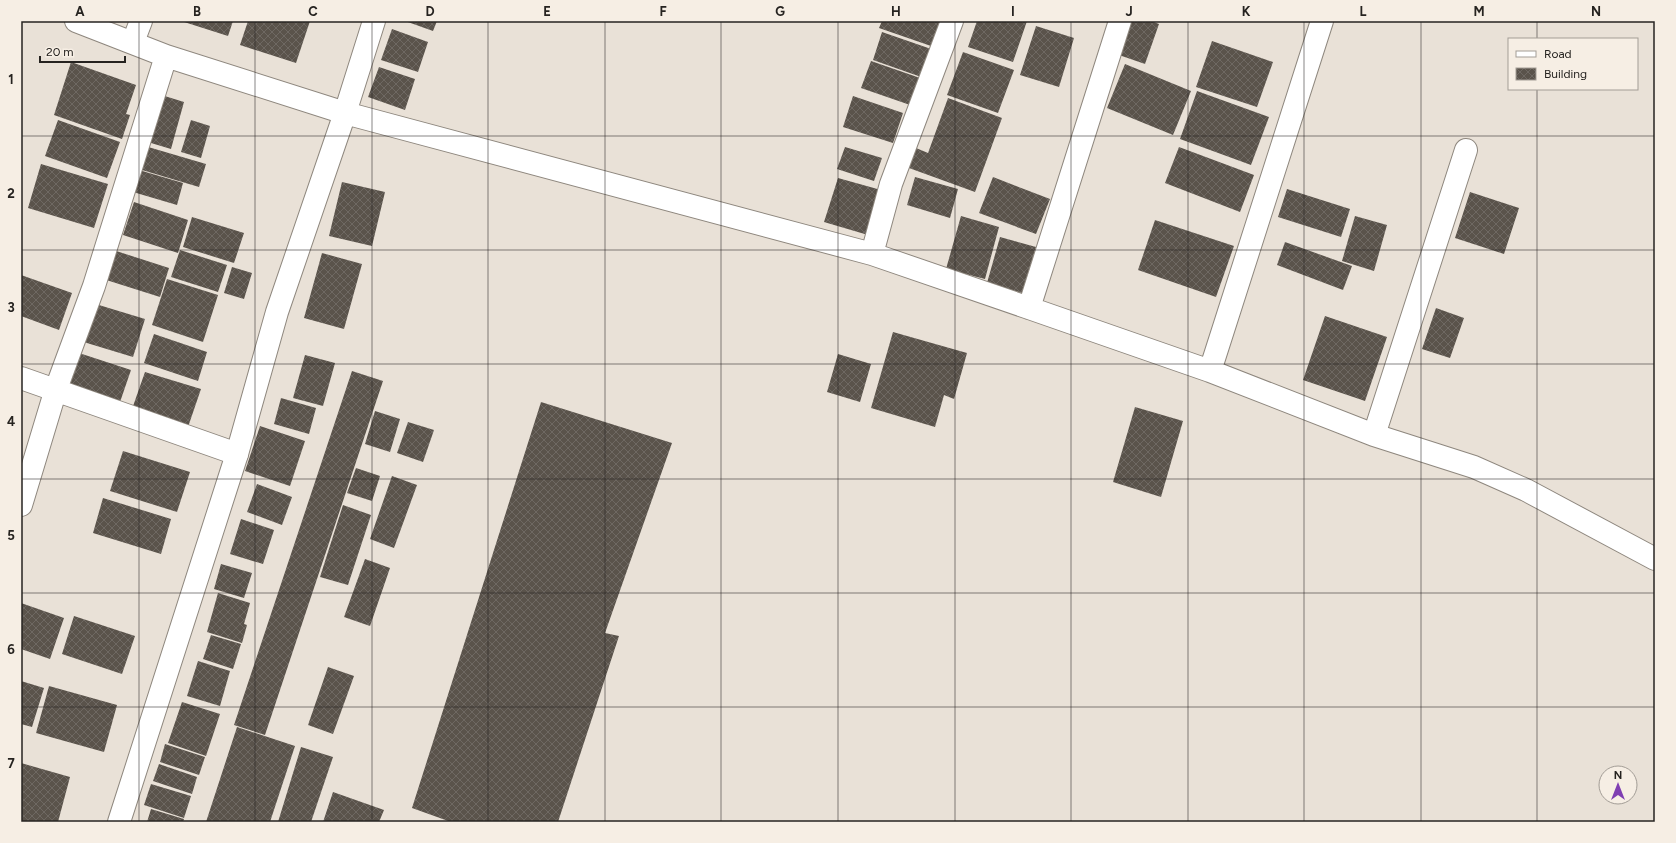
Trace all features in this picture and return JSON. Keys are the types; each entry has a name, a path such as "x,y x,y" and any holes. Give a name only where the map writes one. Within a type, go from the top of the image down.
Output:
{"street":[{"path":"76,21 166,56 345,113 872,254 1210,370 1374,435 1474,467 1526,490 1655,559"},
{"path":"133,42 141,21"},
{"path":"119,822 237,454 277,312 345,113 374,21"},
{"path":"872,254 891,184 952,21"},
{"path":"1029,308 1120,21"},
{"path":"1210,370 1322,21"},
{"path":"21,505 56,389 94,286 166,56"},
{"path":"1374,435 1466,150"},
{"path":"21,378 56,389 237,454"}],"building":[{"path":"181,21 233,21 228,36"},
{"path":"248,21 310,21 296,63 240,45"},
{"path":"405,21 437,21 433,31"},
{"path":"882,21 940,21 931,46 879,28"},
{"path":"977,21 1027,21 1013,62 968,47"},
{"path":"1130,21 1151,21 1159,24 1145,64 1119,55"},
{"path":"1036,26 1074,38 1059,87 1020,75"},
{"path":"392,29 428,42 418,72 381,60"},
{"path":"882,32 934,50 924,78 873,60"},
{"path":"1212,41 1273,62 1257,107 1196,87"},
{"path":"963,52 1014,70 998,113 947,95"},
{"path":"871,61 923,79 913,106 861,88"},
{"path":"71,62 136,85 126,114 130,115 122,139 54,115"},
{"path":"1125,64 1191,91 1173,135 1107,108"},
{"path":"379,67 415,79 405,110 368,97"},
{"path":"1197,91 1269,117 1251,165 1180,139"},
{"path":"155,93 184,102 171,149 141,140"},
{"path":"853,96 903,113 893,143 843,127"},
{"path":"948,98 1002,118 975,192 909,168 916,148 928,153"},
{"path":"58,120 120,142 107,178 45,156"},
{"path":"191,120 210,126 201,158 181,152"},
{"path":"138,144 206,164 199,187 132,167"},
{"path":"845,147 882,158 874,181 837,169"},
{"path":"1179,147 1254,175 1240,212 1165,183"},
{"path":"41,164 108,184 94,228 28,208"},
{"path":"139,170 183,183 177,205 133,192"},
{"path":"915,177 958,189 950,218 907,205"},
{"path":"993,177 1050,199 1036,234 979,213"},
{"path":"838,178 881,190 868,235 824,222"},
{"path":"342,182 385,192 372,246 329,236"},
{"path":"1287,189 1350,209 1341,237 1278,217"},
{"path":"1470,192 1519,208 1504,254 1455,238"},
{"path":"134,202 188,220 178,253 123,235"},
{"path":"961,216 999,227 985,279 946,269"},
{"path":"1355,216 1387,225 1374,271 1342,261"},
{"path":"192,217 244,233 234,263 183,247"},
{"path":"1155,220 1234,246 1216,297 1138,270"},
{"path":"1000,237 1036,247 1022,293 987,283"},
{"path":"1285,242 1352,266 1343,290 1277,265"},
{"path":"110,249 169,268 160,297 100,278"},
{"path":"180,250 227,265 218,292 171,277"},
{"path":"322,253 362,264 344,329 304,318"},
{"path":"232,267 252,273 244,299 224,293"},
{"path":"21,275 72,293 59,330 21,316"},
{"path":"167,279 218,295 203,342 152,325"},
{"path":"89,302 145,319 133,357 77,340"},
{"path":"1436,308 1464,318 1450,358 1422,349"},
{"path":"1325,316 1387,337 1365,401 1303,380"},
{"path":"893,332 967,353 954,399 944,395 935,427 871,408"},
{"path":"154,334 207,352 198,381 144,363"},
{"path":"79,353 131,370 119,405 67,388"},
{"path":"838,354 871,364 860,402 827,392"},
{"path":"305,355 335,363 323,406 293,398"},
{"path":"352,371 383,381 265,735 234,725"},
{"path":"145,372 201,389 188,427 132,409"},
{"path":"281,398 316,408 309,434 274,424"},
{"path":"541,402 672,443 605,633 619,636 558,822 451,822 412,808"},
{"path":"1135,407 1183,421 1161,497 1113,482"},
{"path":"375,411 400,419 390,452 365,444"},
{"path":"408,422 434,430 423,462 397,453"},
{"path":"260,426 305,441 290,486 245,471"},
{"path":"123,451 190,472 177,512 110,491"},
{"path":"356,468 380,476 372,501 347,493"},
{"path":"392,476 417,485 394,548 370,539"},
{"path":"257,484 292,497 282,525 247,512"},
{"path":"103,498 171,519 161,554 93,533"},
{"path":"343,505 371,515 348,585 320,577"},
{"path":"241,519 274,530 263,564 230,554"},
{"path":"365,559 390,568 370,626 344,617"},
{"path":"221,564 252,573 244,598 214,589"},
{"path":"218,593 250,603 244,624 247,625 242,643 207,632"},
{"path":"21,603 64,618 50,659 21,649"},
{"path":"74,616 135,636 122,674 62,654"},
{"path":"211,635 241,644 233,669 203,659"},
{"path":"198,661 230,671 220,706 187,696"},
{"path":"328,667 354,676 333,734 308,725"},
{"path":"21,681 44,688 32,727 21,724"},
{"path":"49,686 117,705 104,752 36,733"},
{"path":"182,702 220,714 206,756 168,743"},
{"path":"237,727 295,746 270,822 206,822"},
{"path":"165,744 205,757 199,775 160,762"},
{"path":"301,747 333,757 311,822 278,822"},
{"path":"21,763 70,777 58,822 21,822"},
{"path":"159,764 197,777 192,794 153,781"},
{"path":"151,784 191,796 184,818 144,805"},
{"path":"333,792 384,810 379,822 323,822"},
{"path":"151,809 184,819 183,822 147,822"}]}
